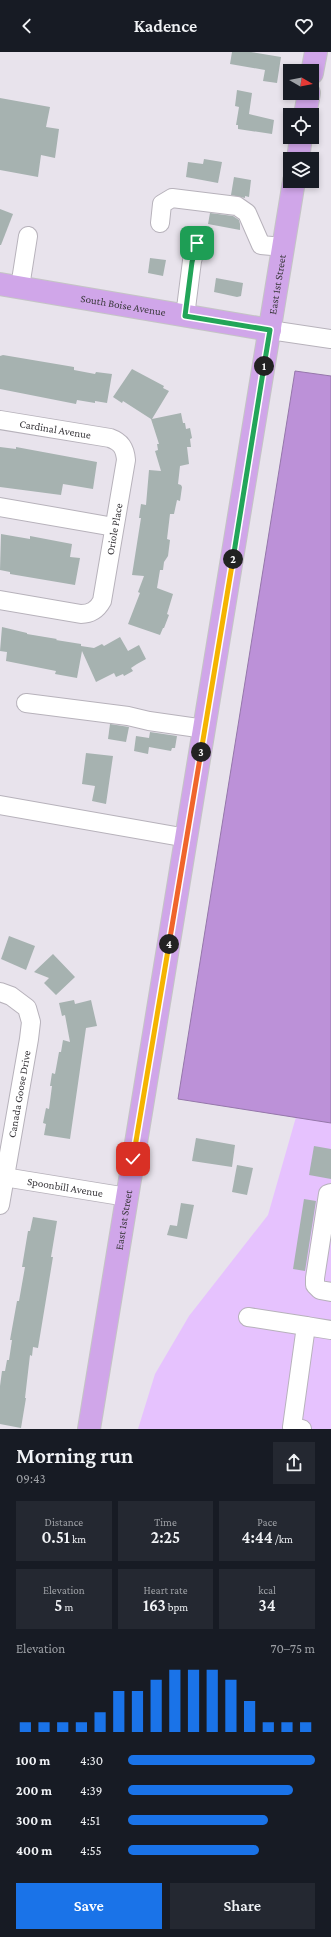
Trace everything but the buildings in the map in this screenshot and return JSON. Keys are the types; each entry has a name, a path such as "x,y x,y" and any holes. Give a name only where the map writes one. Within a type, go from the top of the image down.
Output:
{"main road":[{"path":"314,64 316,52"},
{"name":"East 1st Street","path":"89,1429 293,188"},
{"name":"South Boise Avenue","path":"10,286 270,330"}],"street":[{"path":"160,223 162,204 172,198 237,206 247,213 261,245 283,248"},
{"path":"10,286 28,236"},
{"path":"185,316 192,262 197,243"},
{"path":"270,330 331,339"},
{"name":"Cardinal Avenue","path":"0,420 110,438"},
{"name":"Oriole Place","path":"0,600 81,614 93,612 102,600 125,454 123,446 117,440 110,438"},
{"path":"0,507 114,527"},
{"path":"26,703 128,716 149,721 205,729"},
{"path":"0,805 186,838"},
{"name":"Canada Goose Drive","path":"0,992 11,996 27,1008 31,1022 0,1205"},
{"name":"Spoonbill Avenue","path":"4,1177 127,1197"},
{"path":"331,1193 328,1194 315,1278 316,1285 320,1290 331,1292"},
{"path":"248,1317 331,1330"},
{"path":"302,1429 292,1427 306,1326"}],"shaded area":[{"path":"295,371 331,376 331,1123 178,1099"},
{"path":"296,1117 331,1123 331,1429 138,1429 155,1374 189,1316 268,1215"}],"route":[{"path":"133,1159 270,330 185,316 192,262 197,243"}]}
